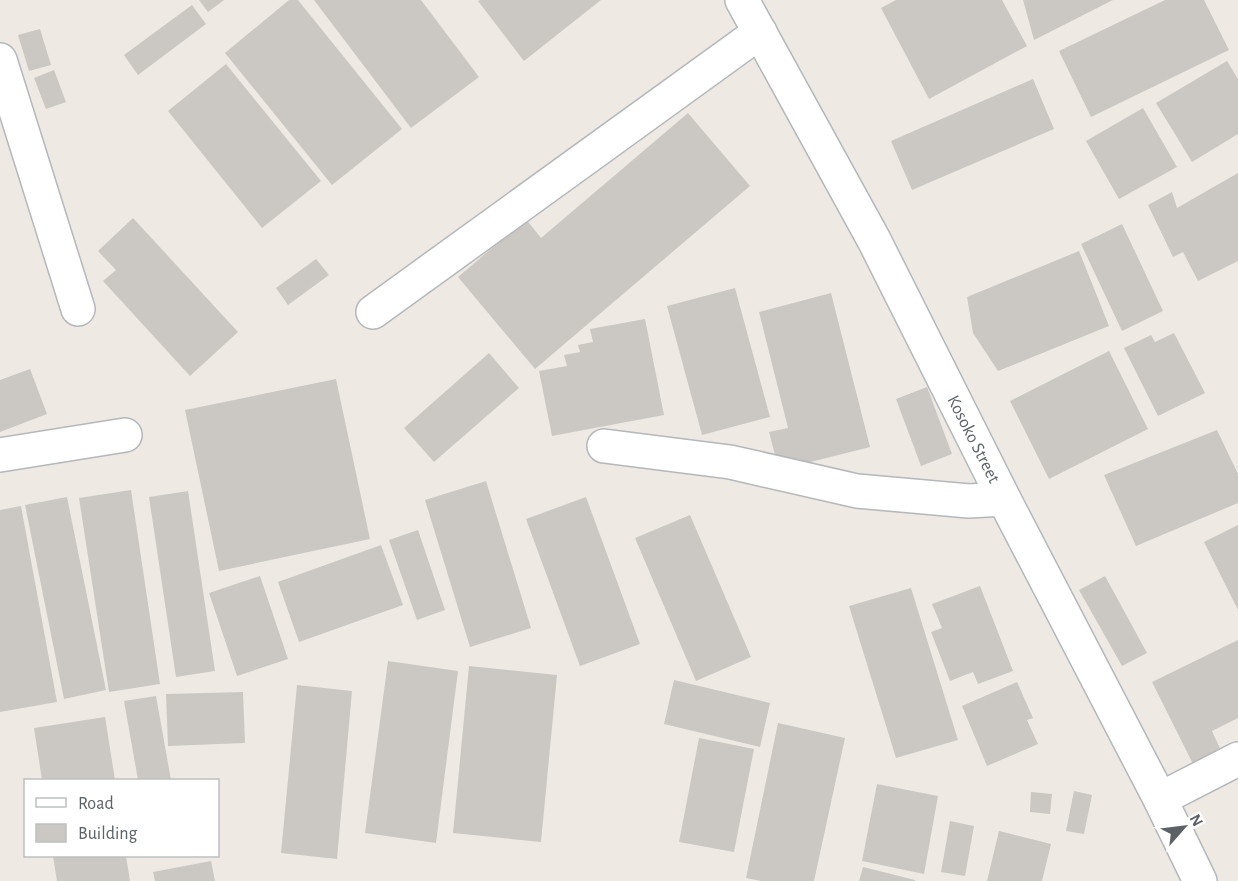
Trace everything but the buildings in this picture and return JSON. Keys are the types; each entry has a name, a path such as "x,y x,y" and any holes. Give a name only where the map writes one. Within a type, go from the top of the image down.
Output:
{"street":[{"name":"Kosoko Street","path":"742,0 874,240 1004,500 1160,799 1200,881"},
{"path":"373,312 760,32"},
{"path":"0,60 78,309"},
{"path":"0,455 125,435"},
{"path":"604,446 730,462 857,491 969,501 1004,500"},
{"path":"1160,799 1238,759"}]}
